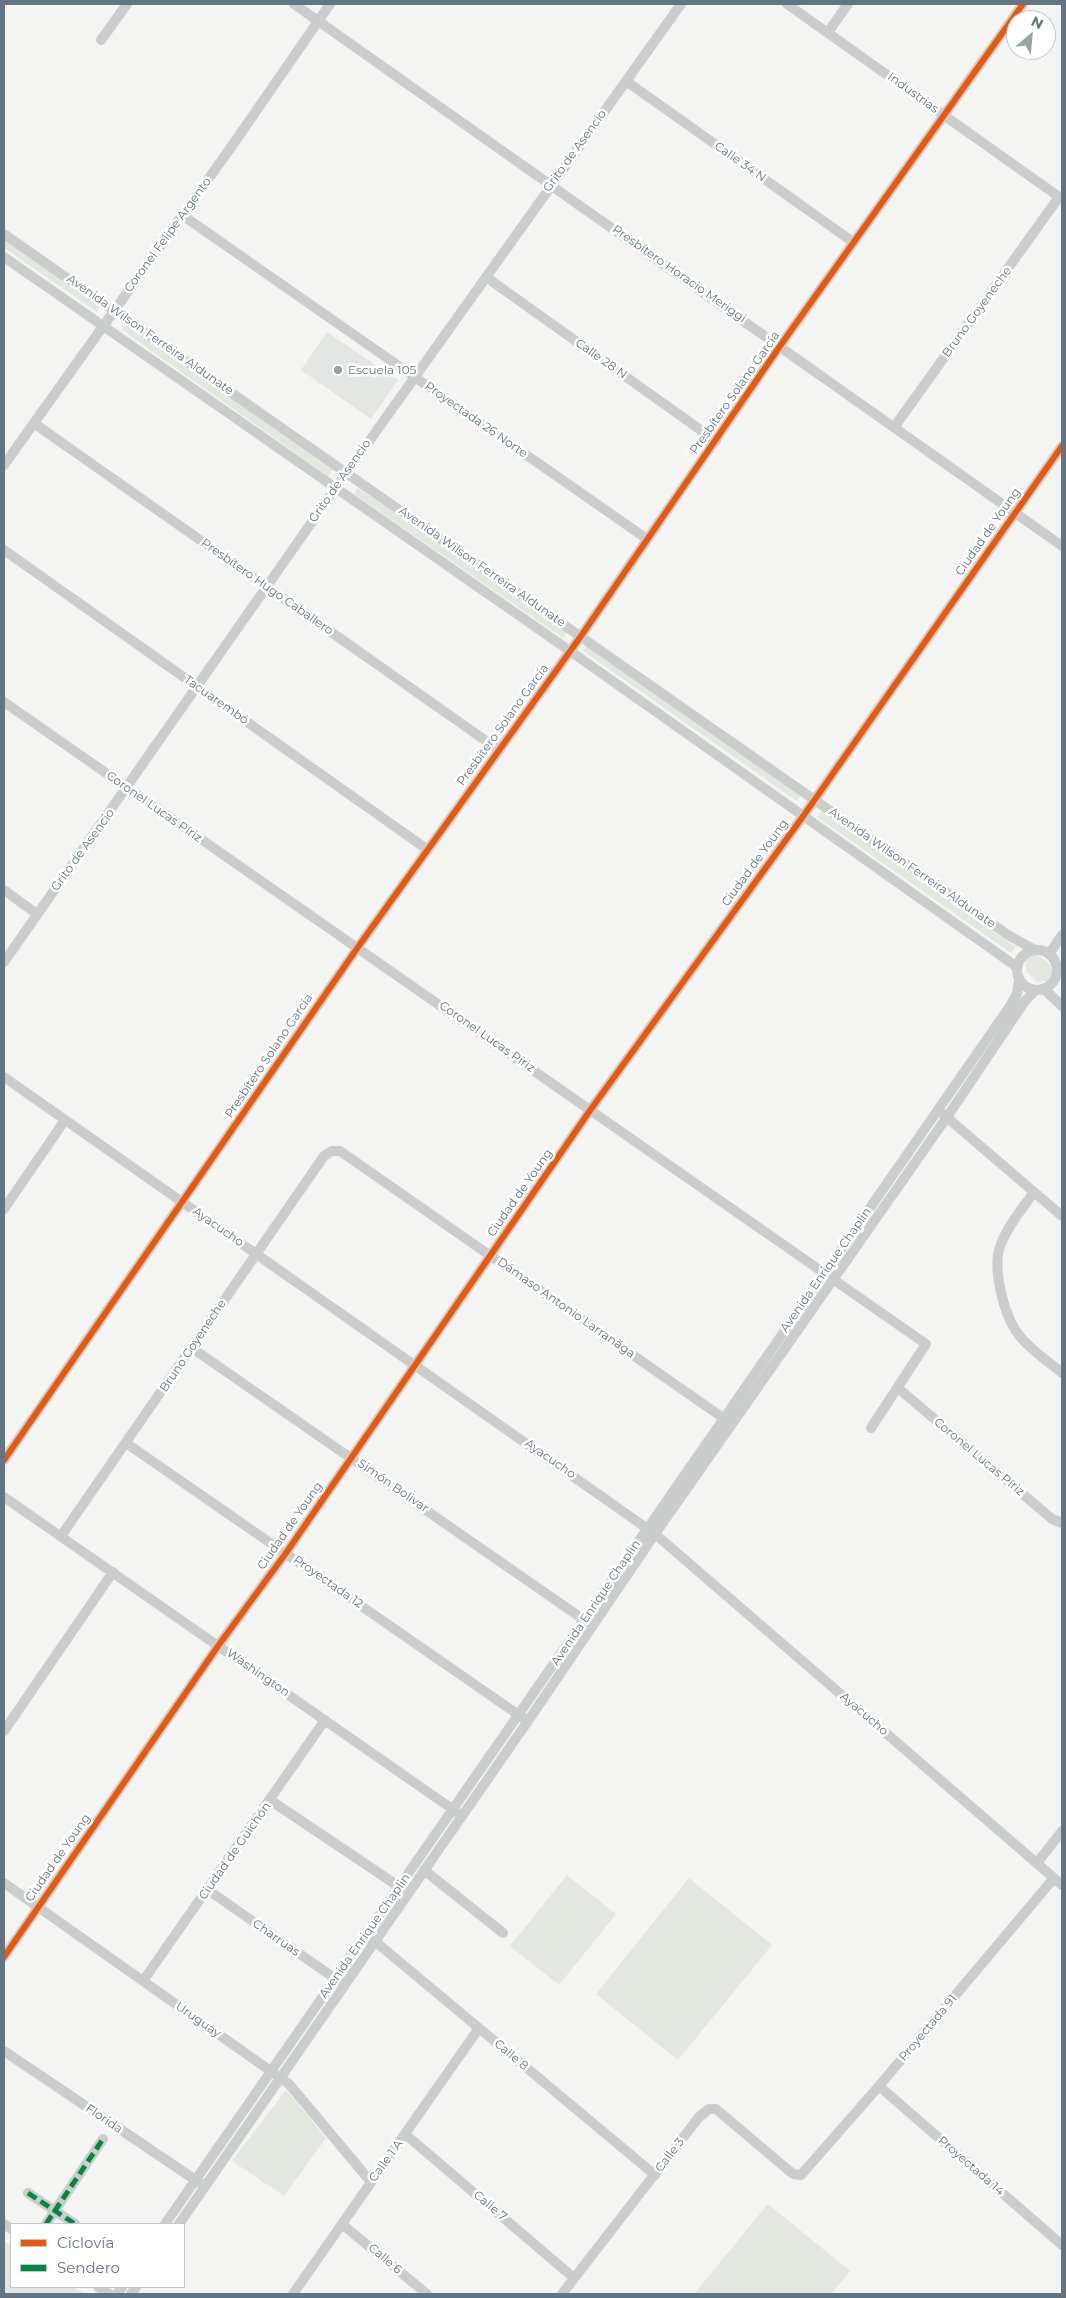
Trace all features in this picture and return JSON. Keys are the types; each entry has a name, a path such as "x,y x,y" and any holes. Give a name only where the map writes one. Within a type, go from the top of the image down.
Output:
{"street":[{"path":"101,40 127,4"},
{"name":"Presbítero Horacio Meriggi","path":"294,4 895,426 1062,546"},
{"name":"Coronel Felipe Argento","path":"4,465 330,4"},
{"name":"Grito de Asencio","path":"4,962 346,473 681,4"},
{"name":"Industrias","path":"787,4 1061,198"},
{"path":"828,32 848,4"},
{"name":"Presbítero Solano García","path":"4,1460 358,947 581,636 780,346 1023,4"},
{"name":"Calle 34 N","path":"626,81 853,242"},
{"name":"Bruno Goyeneche","path":"895,426 1061,198"},
{"name":"Proyectada 26 Norte","path":"182,215 647,539"},
{"name":"Avenida Wilson Ferreira Aldunate","path":"4,234 1008,935 1035,950"},
{"name":"Avenida Wilson Ferreira Aldunate","path":"4,257 804,815 1003,955 1017,967"},
{"name":"Calle 28 N","path":"486,277 716,440"},
{"name":"Presbítero Hugo Caballero","path":"34,424 499,750"},
{"name":"Ciudad de Young","path":"4,1957 218,1646 352,1458 591,1109 804,815 1062,446"},
{"name":"Tacuarembó","path":"4,550 428,850"},
{"name":"Coronel Lucas Píriz","path":"4,702 926,1344 871,1428"},
{"path":"4,890 38,914"},
{"path":"1049,954 1062,935"},
{"path":"1040,990 1053,983 1060,975 1055,962 1049,954 1035,950 1023,956 1017,967 1019,980 1026,987 1040,990 1062,1006"},
{"name":"Avenida Enrique Chaplin","path":"180,2223 463,1816 524,1718 588,1623 829,1275 1010,1006 1017,994 1019,980"},
{"name":"Avenida Enrique Chaplin","path":"829,1275 947,1117 1025,1002 1040,990"},
{"name":"Ayacucho","path":"4,1077 651,1531 1058,1881"},
{"path":"938,1111 1062,1216"},
{"path":"4,1209 65,1120"},
{"name":"Dámaso Antonio Larranãga","path":"324,1156 332,1151 340,1151 728,1421"},
{"name":"Bruno Goyeneche","path":"61,1536 324,1156"},
{"path":"1034,1192 1001,1243 997,1254 997,1265 1003,1298 1019,1335 1062,1373"},
{"name":"Simón Bolivar","path":"192,1348 588,1623"},
{"name":"Coronel Lucas Píriz","path":"898,1388 1052,1519 1062,1523"},
{"name":"Proyectada 12","path":"126,1443 524,1718"},
{"name":"Washington","path":"4,1497 463,1816"},
{"path":"4,1731 113,1572"},
{"name":"Avenida Enrique Chaplin","path":"166,2223 453,1810 524,1718"},
{"name":"Ciudad de Guichón","path":"143,1981 208,1890 324,1720"},
{"path":"270,1800 408,1893"},
{"path":"1037,1863 1062,1831"},
{"path":"424,1870 503,1933"},
{"name":"Proyectada 91","path":"801,2176 1058,1881"},
{"name":"Uruguay","path":"4,1883 289,2084 370,2182"},
{"name":"Charrúas","path":"208,1890 345,1985"},
{"name":"Calle 8","path":"366,1935 654,2175"},
{"name":"Calle 1 A","path":"293,2294 479,2028"},
{"name":"Florida","path":"4,2051 205,2187"},
{"name":"Proyectada 14","path":"879,2086 1062,2245"},
{"name":"Calle 3","path":"562,2294 699,2117 709,2109 716,2109 793,2174 801,2176"},
{"name":"Calle 7","path":"405,2134 574,2278"},
{"path":"47,2223 102,2140"},
{"path":"28,2193 73,2223"},
{"name":"Calle 6","path":"343,2224 426,2294"}],"shaded area":[{"path":"4,239 101,306 97,312 4,248"},
{"path":"126,324 333,470 328,476 122,330"},
{"path":"327,332 398,380 371,419 301,370"},
{"path":"358,488 567,632 563,638 354,494"},
{"path":"587,645 801,795 797,801 583,651"},
{"path":"822,811 1015,947 1011,953 817,817"},
{"path":"1034,955 1047,962 1051,968 1052,972 1049,981 1037,982 1027,972 1025,960 1029,956"},
{"path":"567,1875 616,1914 559,1985 510,1946"},
{"path":"689,1878 772,1945 678,2060 596,1994"},
{"path":"286,2090 326,2138 284,2196 232,2161"},
{"path":"768,2204 850,2271 831,2294 694,2294"},
{"path":"4,2241 10,2245 10,2288 75,2288 85,2294 4,2294"}],"marked path":[{"path":"47,2223 103,2139"},
{"path":"28,2193 73,2223"}],"cycle path":[{"path":"4,1460 358,947 581,636 780,346 1023,4"},
{"path":"4,1957 218,1646 286,1553 591,1109 804,815 1062,446"}],"place":[{"name":"Escuela 105","path":"338,370"}]}
